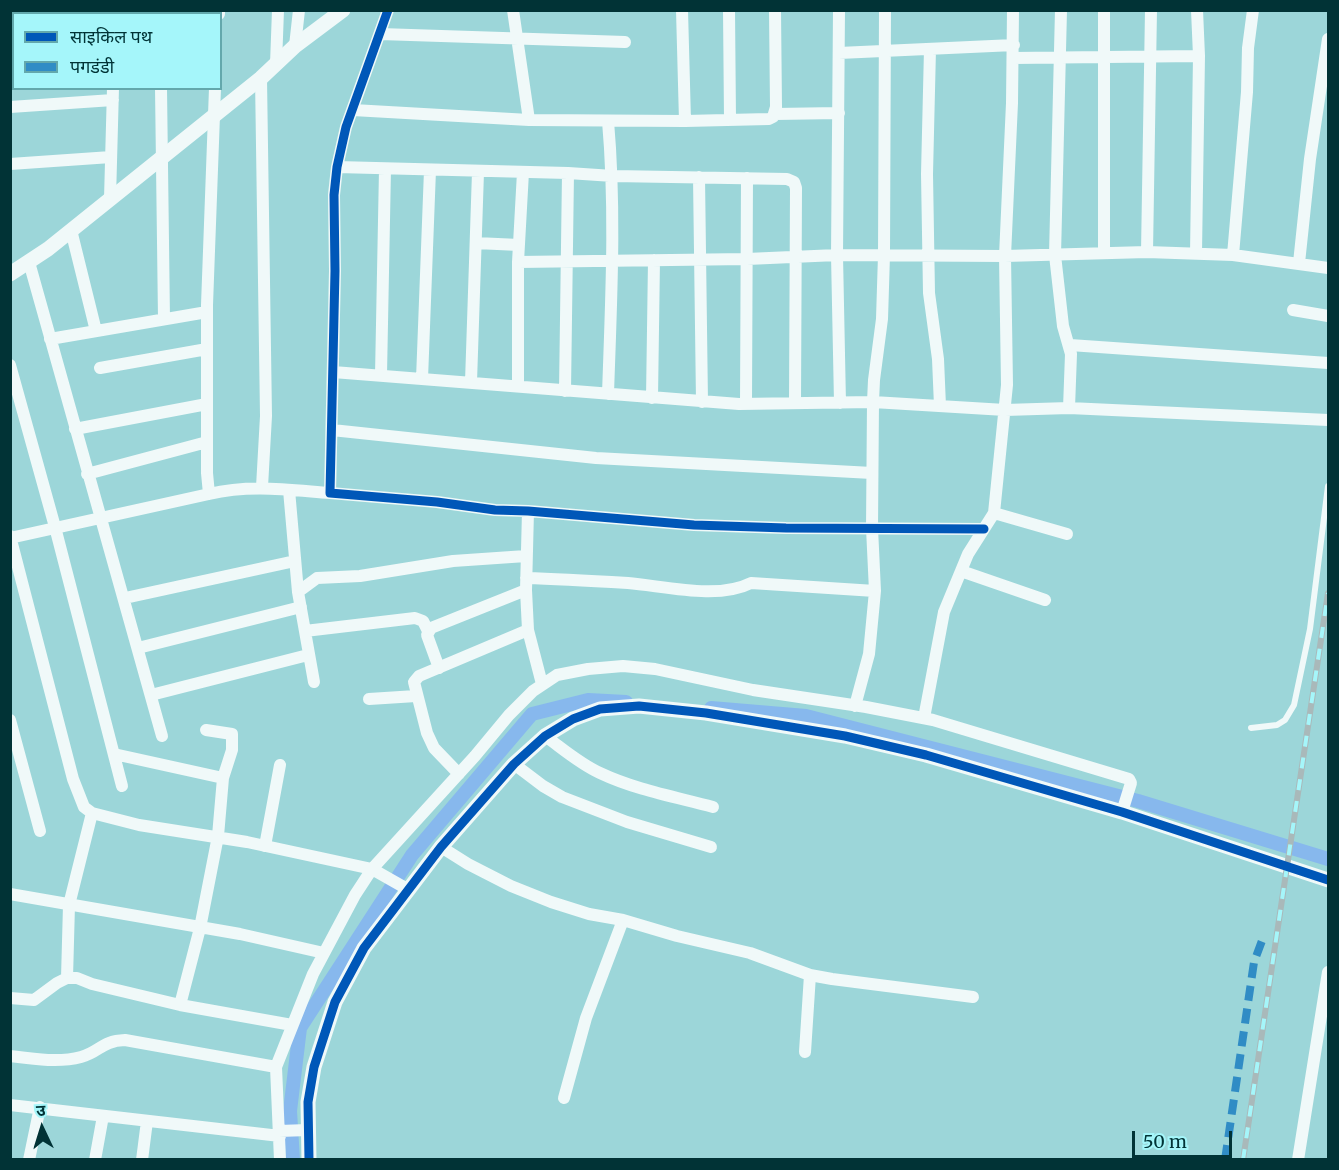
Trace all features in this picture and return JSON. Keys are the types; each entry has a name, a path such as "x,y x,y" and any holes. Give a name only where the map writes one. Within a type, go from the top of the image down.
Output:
{"street":[{"path":"276,64 278,10"},
{"path":"295,46 298,10"},
{"path":"10,274 72,230 261,78 295,46 343,10"},
{"path":"330,493 334,195 337,167 346,127 388,10"},
{"path":"513,10 529,120"},
{"path":"682,10 685,122"},
{"path":"729,10 730,119"},
{"path":"775,10 775,114"},
{"path":"839,10 837,255 840,403"},
{"path":"855,706 869,654 875,591 872,528 873,402 882,319 884,255 885,10"},
{"path":"924,718 944,612 968,554 994,513 1007,385 1005,256 1014,58 1013,10"},
{"path":"1061,10 1055,255 1063,326 1070,345 1069,408"},
{"path":"1104,10 1104,252"},
{"path":"1147,252 1152,10"},
{"path":"1196,253 1199,56 1197,10"},
{"path":"1233,255 1252,10"},
{"path":"380,34 625,42"},
{"path":"1299,263 1310,159 1329,39"},
{"path":"839,53 1014,45"},
{"path":"930,49 927,174 929,293 938,358 939,406"},
{"path":"1014,58 1199,56"},
{"path":"261,78 266,416 262,488"},
{"path":"161,90 164,319"},
{"path":"209,494 207,312 215,90"},
{"path":"10,107 113,94 110,199"},
{"path":"353,110 529,120 685,122 769,119 775,114 839,113"},
{"path":"608,121 613,176 613,261 608,394"},
{"path":"10,164 111,157"},
{"path":"337,167 787,179 794,182 796,188 795,403"},
{"path":"381,375 385,169"},
{"path":"422,379 430,170"},
{"path":"471,382 478,172"},
{"path":"518,386 518,262 523,172"},
{"path":"565,391 568,173"},
{"path":"699,177 702,402"},
{"path":"746,404 747,178"},
{"path":"72,230 96,331"},
{"path":"476,243 519,245"},
{"path":"518,262 796,258 837,255 1005,256 1147,252 1233,255 1329,268"},
{"path":"652,398 654,260"},
{"path":"29,262 162,736"},
{"path":"1293,310 1329,316"},
{"path":"50,339 207,312"},
{"path":"1070,345 1329,363"},
{"path":"100,368 207,348"},
{"path":"10,364 122,786"},
{"path":"333,372 702,402 746,404 873,402 1005,410 1069,408 1329,420"},
{"path":"75,429 207,404"},
{"path":"332,430 596,458 872,473"},
{"path":"87,474 207,442"},
{"path":"405,887 377,871 218,836 139,825 92,813 84,807 74,780 11,537 226,490 262,488 437,502 495,510 694,525 984,529"},
{"path":"289,490 298,592 314,682"},
{"path":"528,511 526,555 528,630 542,684"},
{"path":"994,513 1067,534"},
{"path":"298,592 317,578 360,576 453,561 526,555"},
{"path":"124,598 295,561"},
{"path":"961,571 1045,600"},
{"path":"428,631 526,584 629,583 720,591 740,589 751,583 875,591"},
{"path":"138,648 301,607"},
{"path":"305,632 415,618 423,621 428,631 428,641 439,668"},
{"path":"459,774 434,748 427,733 416,696 415,679 528,630"},
{"path":"151,695 308,655"},
{"path":"309,1160 290,1132 276,1067 292,1024 324,953 355,895 509,715 542,684 557,675 572,671 623,666 666,671 753,690 924,718 1129,779 1131,783 1123,807"},
{"path":"369,699 416,696"},
{"path":"280,1160 290,1132 308,1102 314,1066 335,1002 364,948 405,887 514,764 545,736 573,719 600,709 639,706 706,713 845,736 926,755 1123,807 1329,880"},
{"path":"10,720 40,831"},
{"path":"180,1005 200,928 218,836 223,778 232,750 232,734 206,730"},
{"path":"545,736 580,762 621,782 713,807"},
{"path":"114,754 223,778"},
{"path":"514,764 562,797 627,822 711,847"},
{"path":"265,846 280,765"},
{"path":"67,978 69,905 92,813"},
{"path":"441,847 511,886 589,914 623,920 677,936 750,953 810,975 832,980 973,997"},
{"path":"10,894 324,953"},
{"path":"564,1098 586,1018 623,920"},
{"path":"1298,1160 1329,972"},
{"path":"805,1052 810,975"},
{"path":"10,998 34,1000 57,983 67,978 77,978 92,984 180,1005 292,1024"},
{"path":"10,1056 70,1059 92,1053 111,1041 124,1040 276,1067"},
{"path":"10,1105 147,1121 290,1132"},
{"path":"29,1160 40,1107"},
{"path":"95,1160 103,1116"},
{"path":"142,1160 147,1121"}],"lane":[{"path":"1251,728 1268,727 1285,720 1294,705 1310,629 1329,486"}],"waterway":[{"path":"293,1160 290,1111 300,1028 412,855 532,714 588,700 626,702"},
{"path":"711,708 806,716 1138,801 1328,859"}],"railway":[{"path":"1243,1160 1328,593"}],"marked path":[{"path":"1225,1160 1254,962 1263,938"}],"cycle path":[{"path":"388,10 346,127 337,167 334,195 335,271 330,493 437,502 495,510 694,525 984,529"},
{"path":"309,1160 308,1102 314,1067 335,1002 364,948 441,847 514,764 545,736 573,719 600,709 639,706 706,713 845,736 926,755 1122,812 1328,880"}]}
